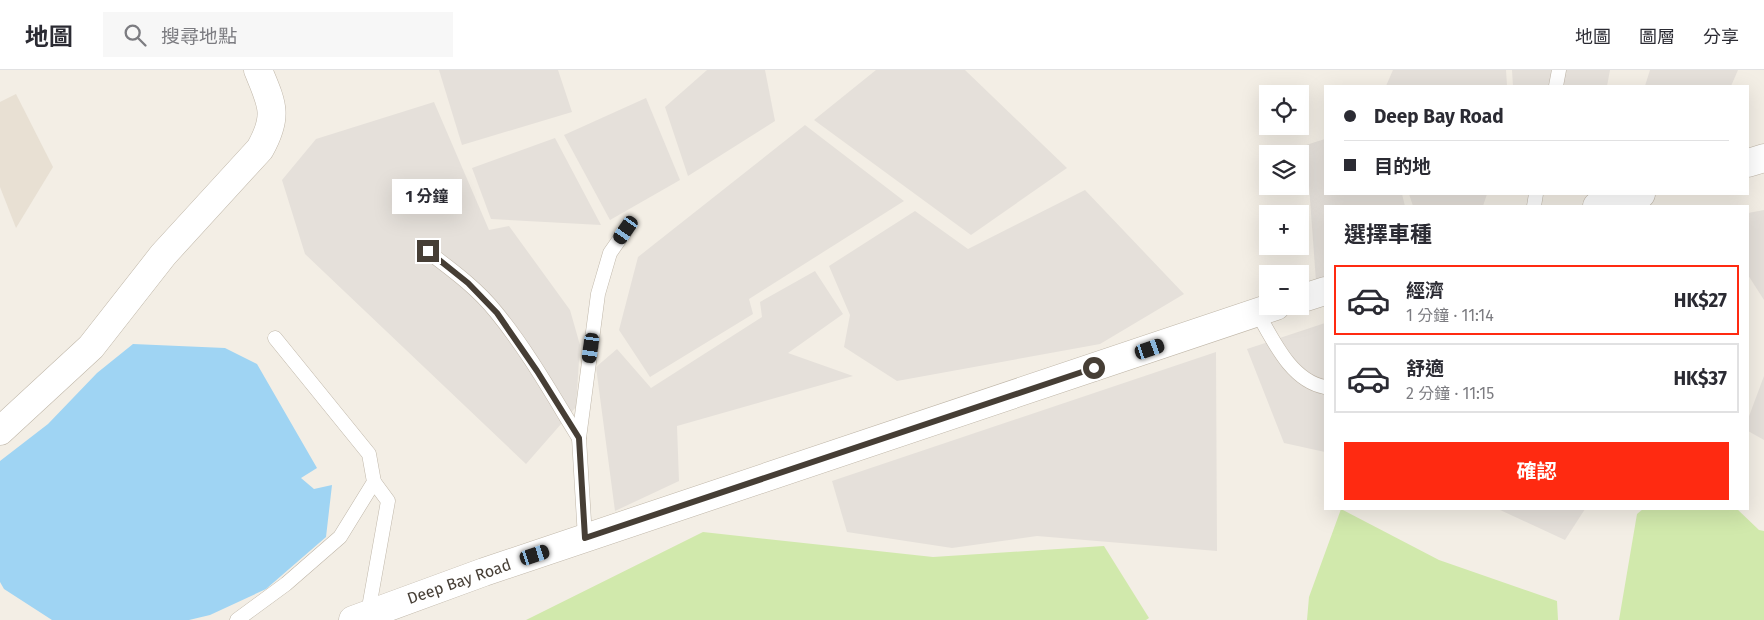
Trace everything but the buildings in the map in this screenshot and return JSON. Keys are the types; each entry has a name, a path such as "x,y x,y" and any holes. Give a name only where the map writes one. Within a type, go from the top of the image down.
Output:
{"street":[{"path":"0,431 91,347 162,255 260,149 271,130 272,115 270,100 258,70"},
{"path":"1749,163 1764,158"},
{"path":"1601,205 1637,195"},
{"path":"1309,296 1324,291"},
{"name":"Deep Bay Road","path":"361,616 585,538 1259,311"}],"lane":[{"path":"1556,85 1559,70"},
{"path":"585,538 579,438 598,294 610,253 626,230"},
{"path":"428,251 468,283 497,313 537,371 579,438"},
{"path":"1268,315 1275,342 1302,378 1312,385 1324,387"},
{"path":"275,338 369,454 374,482 388,501 361,616"},
{"path":"237,620 286,584 340,537 374,482"}],"shaded area":[{"path":"439,70 558,70 572,112 462,145"},
{"path":"707,70 765,70 775,121 688,176 665,107"},
{"path":"876,70 965,70 1067,168 971,235 814,120"},
{"path":"1393,70 1506,70 1507,85 1386,85"},
{"path":"1512,70 1610,70 1607,85 1513,85"},
{"path":"1650,70 1738,70 1731,85 1645,85"},
{"path":"16,94 53,167 16,228 0,187 0,102"},
{"path":"646,98 680,180 610,220 564,135"},
{"path":"434,102 489,230 509,226 570,310 580,345 576,407 526,464 305,254 282,180 316,139"},
{"path":"805,125 904,201 749,299 753,314 650,377 619,330 638,257"},
{"path":"555,138 601,225 491,219 472,168"},
{"path":"1324,139 1324,195 1402,195 1405,205 1324,205 1324,277 1316,281 1309,186 1309,145 1306,145"},
{"path":"1085,190 1184,294 1100,344 897,381 844,347 850,315 829,266 915,211 968,249"},
{"path":"1409,195 1487,195 1483,205 1413,205"},
{"path":"1764,210 1764,300 1749,277 1749,213"},
{"path":"815,271 843,314 788,353 853,376 677,426 679,481 615,511 596,367 617,349 651,388 762,317 760,302"},
{"path":"1324,323 1324,452 1284,443 1247,349"},
{"path":"1216,352 1217,551 1037,536 952,548 847,532 832,481"},
{"path":"1764,376 1764,440 1749,432 1749,416"},
{"path":"1500,510 1584,510 1565,540"}],"green space":[{"path":"1341,510 1343,510 1439,560 1557,601 1558,620 1307,620 1309,597"},
{"path":"1642,510 1738,510 1759,530 1764,531 1764,620 1619,620 1637,514"},
{"path":"703,532 933,557 1104,546 1149,618 1146,620 526,620"}],"water":[{"path":"133,344 225,348 257,364 317,468 301,478 314,489 332,485 326,537 266,589 210,615 189,620 52,620 4,589 0,582 0,461 48,424 97,373"}],"route":[{"path":"428,251 468,283 497,313 537,371 579,438 585,538 1094,368"}]}
